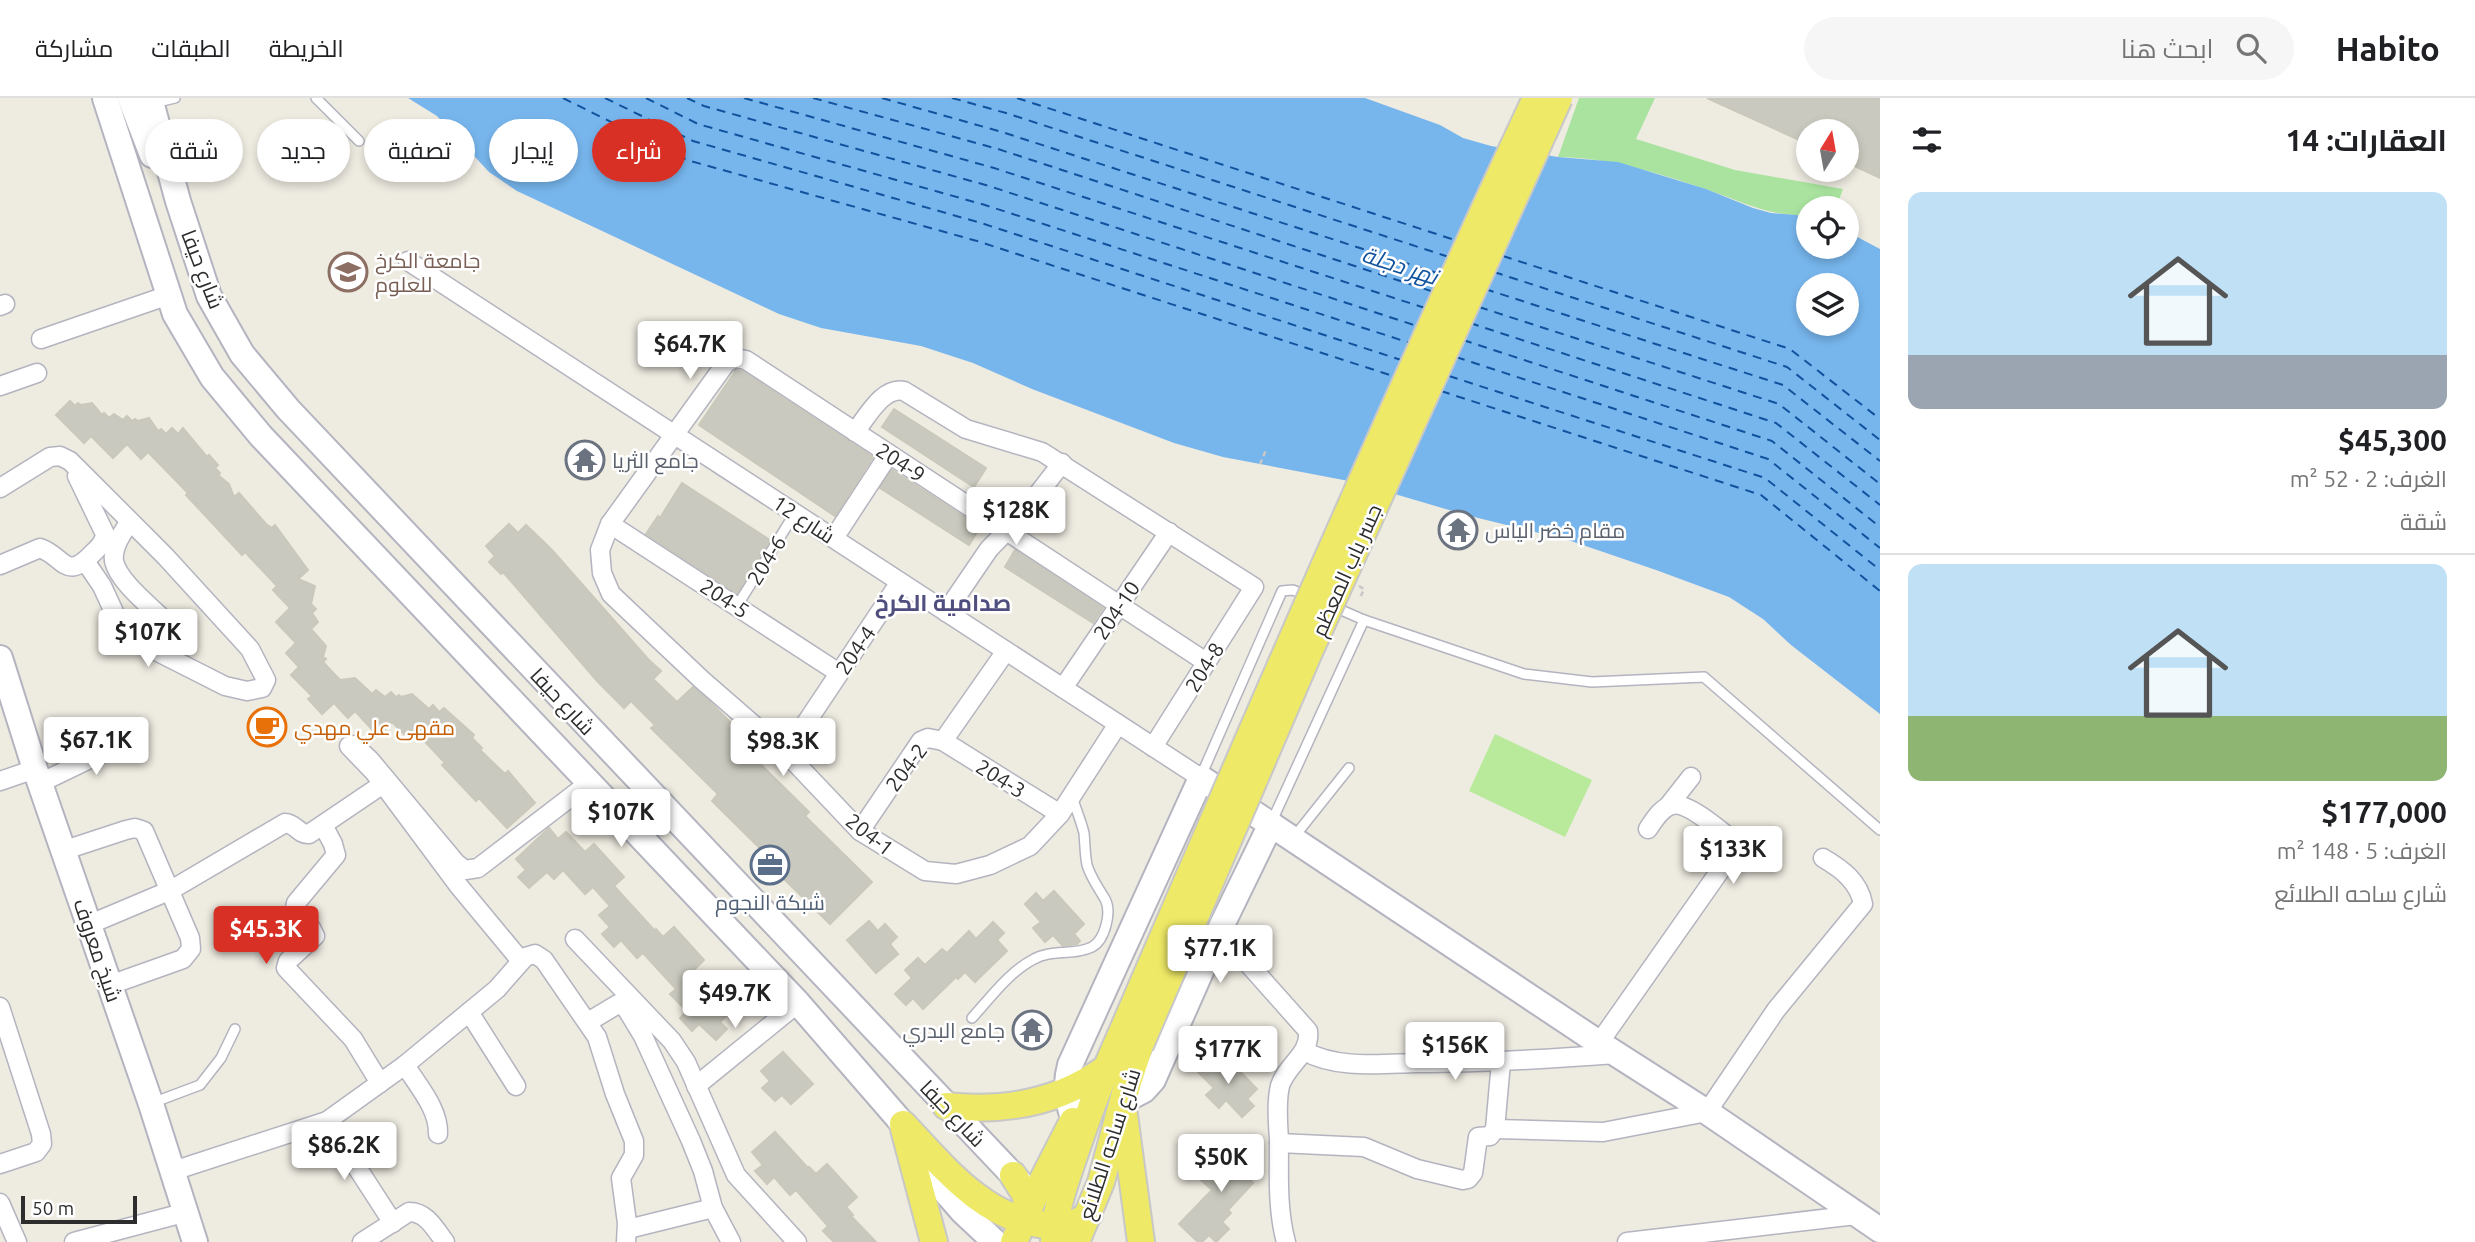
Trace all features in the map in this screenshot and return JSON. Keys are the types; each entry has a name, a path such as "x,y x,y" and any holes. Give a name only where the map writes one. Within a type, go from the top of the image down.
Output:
{"main road":[{"name":"شارع حيفا","path":"105,98 175,314 212,377 261,436 798,1003 903,1124 942,1188 995,1242"},
{"name":"جسر باب المعظم","path":"1130,1041 1439,310 1536,98"},
{"name":"جسر باب المعظم","path":"1130,1041 1559,98"},
{"name":"شارع حيفا","path":"151,99 178,201 209,296 242,354 288,409 1013,1175"},
{"name":"شیخ معروف","path":"0,658 195,1242"},
{"path":"1077,1128 1067,1091 1070,1065 1201,778 1872,1222"},
{"path":"1141,1242 1123,1101 1144,1090 1153,1080 1219,931 1271,824"},
{"name":"شارع ساحه الطلائع","path":"1048,1228 1077,1128 1105,1069 1130,1041"},
{"name":"شارع ساحه الطلائع","path":"1048,1228 1089,1214 1101,1182 1123,1101 1130,1041"},
{"path":"946,1106 976,1109 1034,1102 1067,1091 1105,1069"},
{"path":"903,1124 973,1193 994,1208 1048,1228"},
{"path":"903,1124 934,1242"},
{"path":"1013,1175 1048,1228"}],"street":[{"name":"شارع 12","path":"408,261 1201,778"},
{"path":"41,339 169,295"},
{"name":"204-1","path":"735,358 726,363 610,524 600,550 603,573 611,594 702,680 786,753 860,831 925,871 956,874 990,865 1030,846 1060,814 1118,724"},
{"name":"204-9","path":"735,358 746,360 1206,662"},
{"path":"0,386 37,373"},
{"path":"855,432 887,393 895,389 904,391 966,429 1042,452 1169,532"},
{"path":"834,538 889,454"},
{"path":"0,488 50,457 60,456 70,461 250,649 266,680 262,688 247,691 225,686 148,647 119,623 102,586 85,561"},
{"path":"0,565 40,548 72,568 85,561 102,543 105,534 70,461"},
{"path":"946,612 989,549 1021,516 1062,463"},
{"path":"130,521 119,538 114,562 122,579 164,620"},
{"name":"204-5","path":"610,524 839,673"},
{"name":"204-8","path":"1153,747 1254,587 1169,532"},
{"name":"204-10","path":"1063,688 1169,532"},
{"name":"204-4","path":"786,753 900,582"},
{"name":"204-2","path":"860,831 921,741 928,738 943,741 1006,650"},
{"path":"0,781 38,776 135,737"},
{"name":"204-3","path":"943,741 1060,814"},
{"path":"521,961 458,885 374,772 355,754 350,744 379,769 456,863 465,870 478,869 589,783"},
{"path":"1648,829 1658,813 1669,805 1691,777"},
{"path":"88,925 171,890 285,823 290,823 306,835 383,784"},
{"path":"1304,1051 1319,1059 1371,1064 1501,1062 1607,1048 1733,849 1731,839 1714,826 1678,804 1669,805"},
{"path":"323,825 336,855 296,903 295,908 312,928 315,936 288,961 286,968 349,1034 380,1083"},
{"path":"65,850 126,830 135,828 144,831 190,938 191,950 183,960 110,985"},
{"path":"1495,1129 1603,1132 1707,1112 1776,1010 1863,904 1861,892 1842,869 1823,858"},
{"path":"1219,931 1308,1031 1309,1041 1304,1051 1288,1069 1280,1086 1281,1207 1286,1242"},
{"path":"575,939 666,1033 686,1062 736,1175 797,1242"},
{"path":"173,1171 327,1121 405,1065 497,989 530,954 540,956 588,1022 603,1051 635,1148 621,1178 627,1235 713,1208"},
{"path":"696,1086 798,1003"},
{"path":"588,1022 618,1004 626,1008 643,1036 691,1141 713,1208 731,1242"},
{"path":"0,1007 42,1144 36,1152 0,1164"},
{"path":"469,1012 516,1086"},
{"path":"1279,1143 1364,1147 1417,1169 1468,1179 1473,1173 1478,1138 1494,1133 1501,1062"},
{"path":"405,1065 439,1122 438,1134"},
{"path":"327,1121 393,1223"},
{"path":"0,1203 17,1242"},
{"path":"77,1242 187,1212"},
{"path":"362,1242 409,1212 418,1212 425,1216 445,1242"},
{"path":"1627,1242 1754,1234 1872,1222"}],"lane":[{"path":"316,98 359,141"},
{"name":"204-6","path":"737,606 795,513"},
{"path":"1201,778 1282,591 1293,590 1364,620 1524,674 1592,682 1704,677 1880,830"},
{"path":"1271,824 1364,620"},
{"path":"1293,839 1349,768"},
{"path":"972,1018 1018,969 1033,959 1067,954 1094,946 1103,934 1107,915 1106,901 1087,865 1083,832 1072,796"},
{"path":"150,1104 200,1085 221,1058 235,1029"}],"path":[{"path":"1260,464 1266,450"},
{"path":"1357,586 1364,589 1360,598"}],"green space":[{"path":"1579,98 1655,98 1636,139 1735,170 1843,189 1840,196 1796,196 1796,215 1793,215 1755,207 1632,167 1596,160 1558,157"},
{"path":"1495,734 1592,780 1565,837 1469,791"}],"water":[{"name":"نهر دجلة","path":"408,98 1365,98 1440,125 1463,138 1491,146 1558,157 1618,162 1706,189 1753,208 1796,215 1796,259 1859,259 1859,238 1880,249 1880,714 1791,645 1763,619 1729,597 1571,541 1466,515 1354,482 1223,457 1174,443 1032,389 973,363 921,346 821,328 779,314 517,191 504,182 578,182 578,119 489,119 489,172 475,157 475,119 440,119"}],"building":[{"path":"1707,98 1880,98 1880,178 1859,168 1859,119 1796,119 1796,139"},
{"path":"736,370 742,371 873,457 835,516 699,425"},
{"path":"70,401 75,406 78,403 92,403 102,415 104,413 109,418 114,414 123,420 127,416 132,421 149,418 158,431 161,429 166,434 172,428 178,434 183,428 207,457 209,455 218,465 215,468 220,473 218,475 229,484 234,497 239,493 266,524 272,528 275,525 308,570 298,579 315,586 311,604 316,609 312,613 318,622 311,629 326,646 323,657 326,659 323,662 340,680 355,678 372,694 376,690 385,697 391,692 396,697 412,694 429,709 433,705 439,712 444,708 474,735 472,738 482,748 480,750 505,774 508,771 535,803 507,828 479,798 476,801 417,733 410,740 392,722 378,736 355,711 348,718 334,703 322,714 308,699 312,696 291,675 299,667 286,653 296,643 276,622 290,608 273,590 277,586 245,552 242,555 148,452 141,459 127,444 113,458 91,436 84,443 56,415"},
{"path":"894,409 986,468 974,487 882,427"},
{"path":"892,470 980,527 969,545 880,488"},
{"path":"682,483 770,540 737,593 646,534 658,516 660,518"},
{"path":"509,524 518,533 526,525 552,550 661,671 653,679 677,702 693,687 707,699 748,740 742,746 809,812 805,816 872,882 830,924 775,870 779,867 712,801 718,794 651,728 655,725 631,701 624,708 598,682 503,572 501,574 489,562 495,556 486,546"},
{"path":"1015,550 1103,608 1093,623 1005,567"},
{"path":"549,828 558,839 566,832 585,852 594,844 624,877 614,886 655,931 656,929 663,937 674,927 704,960 694,970 700,977 698,979 730,1012 720,1022 727,1029 716,1040 699,1024 692,1031 680,1018 687,1011 670,994 676,989 643,953 637,958 621,940 614,947 602,934 610,927 599,915 610,906 593,887 585,894 563,870 554,879 547,872 529,888 518,877 526,870 516,859"},
{"path":"1054,891 1084,924 1074,934 1080,941 1077,944 1063,946 1053,935 1045,942 1033,928 1041,922 1025,904 1036,893 1043,901"},
{"path":"869,921 878,931 885,924 897,937 890,944 898,954 876,973 847,940"},
{"path":"993,922 1004,933 997,940 1007,951 975,982 965,972 958,979 956,977 923,1009 913,998 906,1005 895,994 912,978 905,970 918,958 925,965 942,949 947,953 969,931 976,939"},
{"path":"783,1052 813,1084 791,1104 782,1095 775,1101 762,1088 770,1081 761,1071"},
{"path":"1226,1057 1257,1089 1247,1099 1254,1106 1242,1117 1226,1100 1219,1108 1206,1095 1214,1088 1197,1071 1208,1060 1215,1067"},
{"path":"775,1132 816,1174 827,1164 857,1197 846,1207 876,1242 834,1242 823,1231 828,1226 796,1190 790,1195 774,1177 767,1184 755,1171 763,1165 752,1152"},
{"path":"1232,1145 1243,1155 1250,1148 1262,1159 1246,1176 1253,1183 1228,1210 1231,1213 1222,1222 1229,1229 1216,1242 1209,1235 1202,1242 1198,1242 1179,1224 1212,1190 1201,1180"}],"ferry route":[{"path":"563,98 687,160 977,241 1396,377"},
{"path":"605,98 693,141 981,223 1401,360"},
{"path":"646,98 698,124 985,205 1410,343"},
{"path":"687,98 704,106 989,186 1417,326"},
{"path":"744,98 994,168 1425,308"},
{"path":"813,98 998,149 1434,292"},
{"path":"882,98 1002,132 1440,274"},
{"path":"952,98 1006,113 1449,257"},
{"path":"1017,98 1458,241"},
{"path":"1503,256 1790,349 1880,419"},
{"path":"1494,272 1787,367 1880,440"},
{"path":"1485,289 1783,385 1880,461"},
{"path":"1479,307 1779,404 1880,484"},
{"path":"1470,323 1776,423 1880,505"},
{"path":"1463,340 1772,441 1880,527"},
{"path":"1456,357 1768,459 1880,548"},
{"path":"1449,376 1765,478 1880,570"},
{"path":"1441,391 1761,495 1880,591"}],"place":[{"name":"جامعة الكرخ للعلوم","path":"348,272"},
{"name":"جامع الثريا","path":"585,460"},
{"name":"مقام خضر الياس","path":"1458,530"},
{"name":"مقهى علي مهدي","path":"267,727"},
{"name":"شبكة النجوم","path":"770,865"},
{"name":"جامع البدري","path":"1032,1030"}],"district":[{"name":"صدامية الكرخ","path":"943,602"}]}
